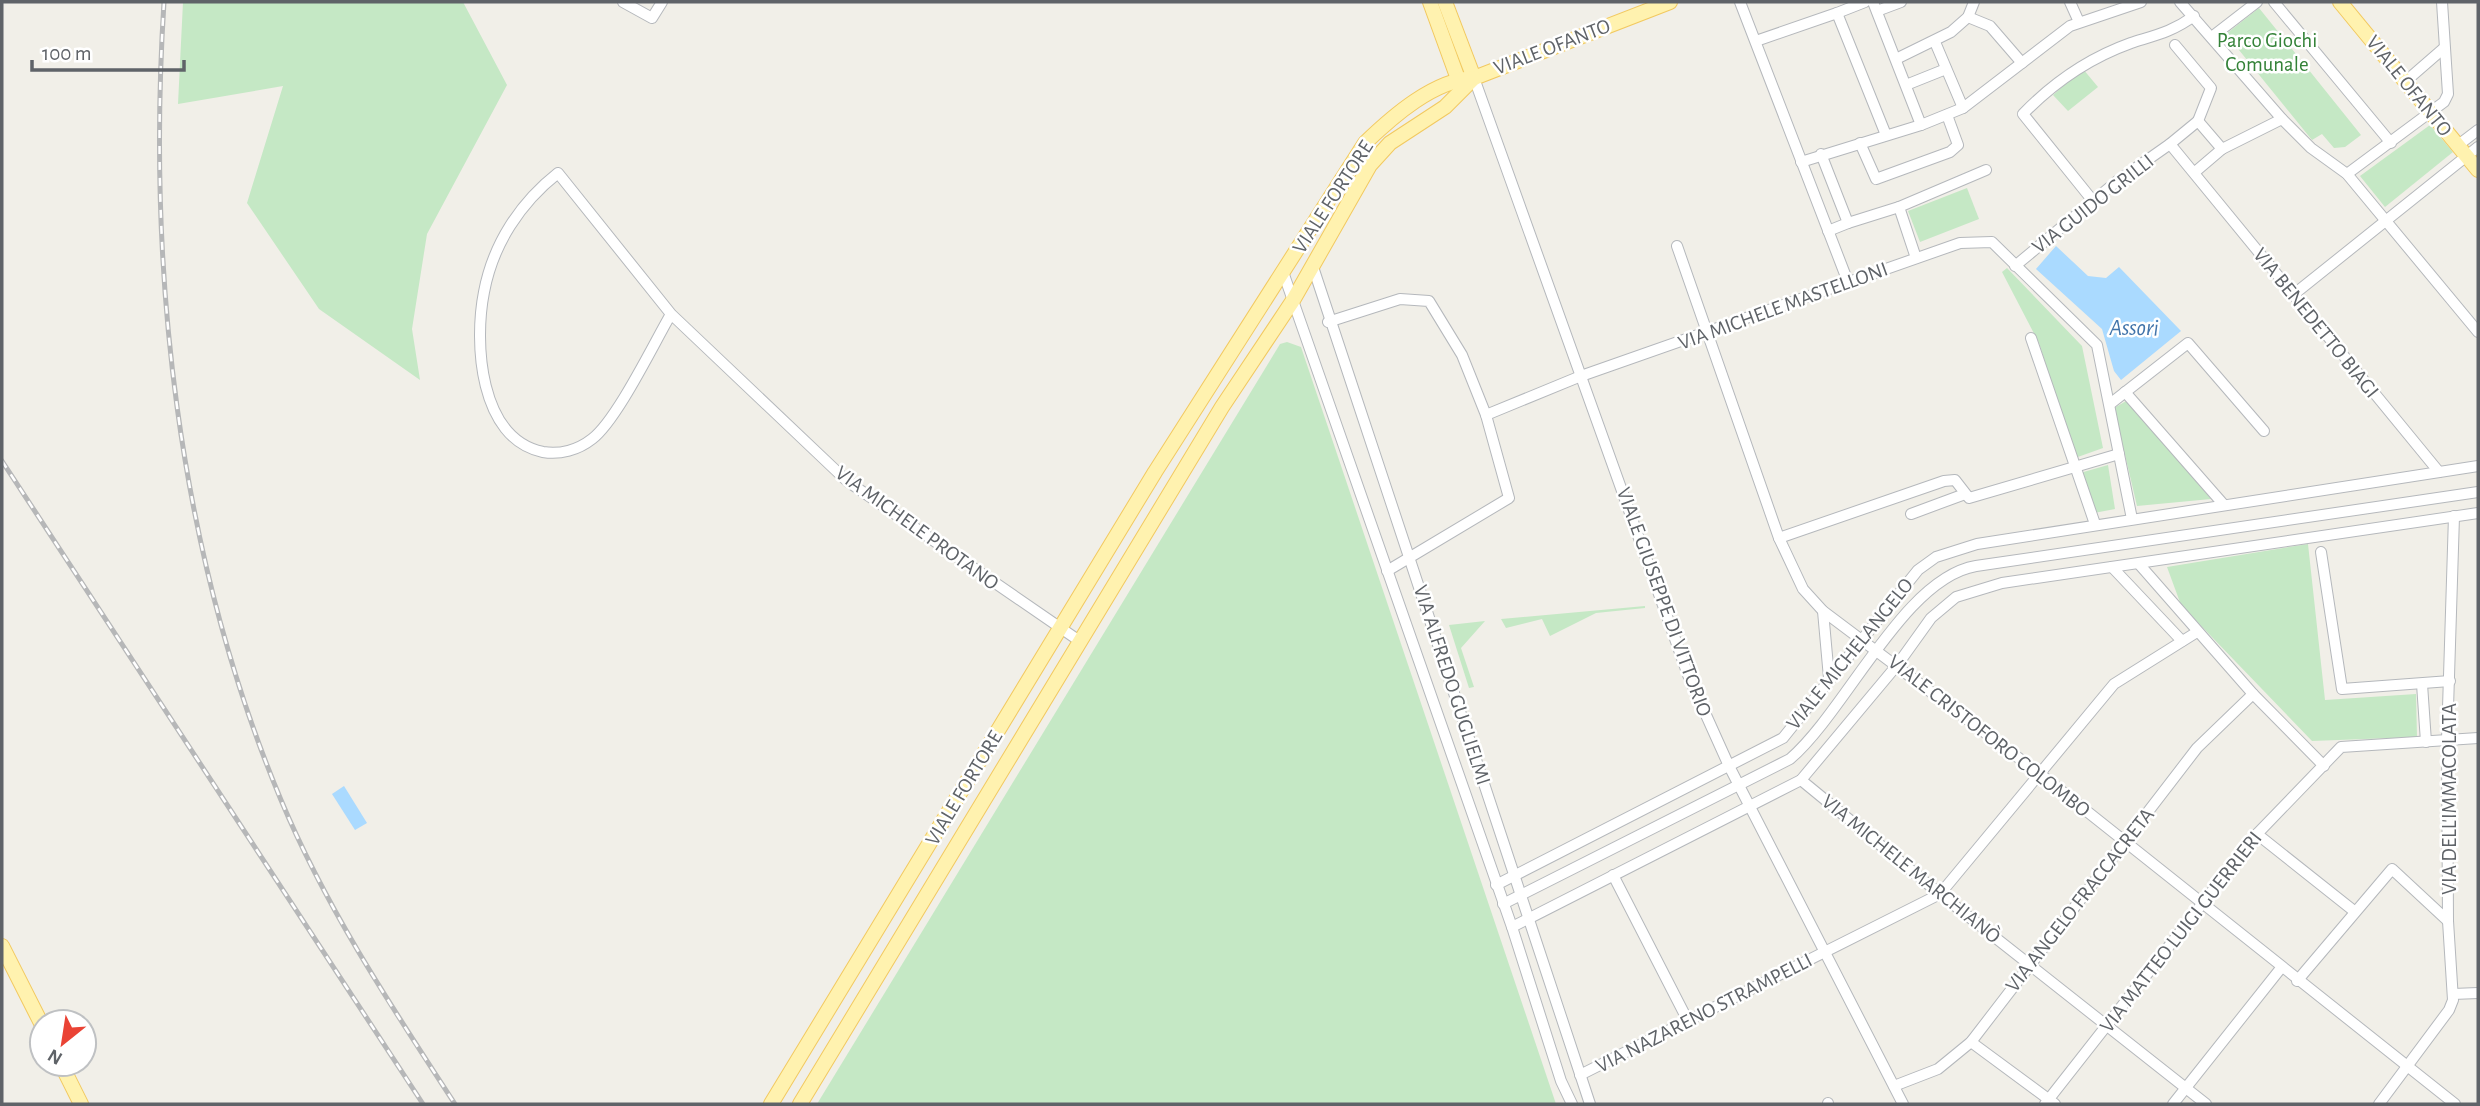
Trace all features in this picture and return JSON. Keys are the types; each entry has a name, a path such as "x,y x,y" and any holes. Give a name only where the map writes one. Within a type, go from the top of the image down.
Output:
{"main road":[{"path":"1430,2 1458,79"},
{"path":"1446,2 1474,78"},
{"name":"VIALE OFANTO","path":"1474,78 1670,2"},
{"name":"VIALE OFANTO","path":"2344,3 2431,112 2467,150 2478,170"},
{"name":"VIALE FORTORE","path":"772,1104 1155,472 1365,143 1404,109 1458,79 1474,78"},
{"name":"VIALE FORTORE","path":"800,1104 1174,486 1292,302 1370,165 1390,143 1445,107 1474,78"},
{"path":"1155,472 1174,486"},
{"path":"2,946 33,1008"},
{"path":"68,1078 81,1104"}],"street":[{"path":"624,2 652,18 662,2"},
{"path":"1740,2 1848,282"},
{"path":"1756,41 1866,2"},
{"path":"1901,2 1875,6 1921,125"},
{"path":"1896,58 1935,42 1968,17 1974,2"},
{"path":"2070,2 2079,22"},
{"path":"1801,162 1921,125 1963,108 2079,22 2141,2"},
{"path":"2180,2 2213,36 2281,119 2311,148 2347,174 2478,332"},
{"path":"2213,36 2257,2"},
{"path":"2274,2 2391,144"},
{"path":"2347,174 2391,144 2444,102 2448,94 2442,2"},
{"path":"1836,13 1886,135"},
{"path":"2092,201 2023,114 2072,71 2130,43 2174,31 2194,16"},
{"path":"1968,17 1990,26 2022,63"},
{"path":"1935,42 1963,108"},
{"path":"2175,45 2211,88 2198,121 2222,149"},
{"path":"2406,81 2444,48"},
{"path":"1906,85 1946,69"},
{"name":"VIALE GIUSEPPE DI VITTORIO","path":"1474,78 1688,675 1729,766 1827,951 1903,1104"},
{"path":"1860,143 1877,179 1950,152 1958,145 1947,115"},
{"path":"2195,172 2222,149 2281,119"},
{"name":"VIA GUIDO GRILLI","path":"2015,266 2092,201 2198,121"},
{"path":"2293,295 2467,150 2478,130"},
{"name":"VIA BENEDETTO BIAGI","path":"2170,144 2440,472"},
{"path":"1821,154 1848,223"},
{"path":"1828,231 1899,207 1986,170"},
{"name":"VIA MICHELE PROTANO","path":"671,314 607,423 586,443 560,453 538,451 516,439 499,418 489,394 481,348 484,290 494,256 510,225 531,198 558,173 671,314 846,481 1081,642"},
{"path":"1899,207 1916,258"},
{"name":"VIA MICHELE MASTELLONI","path":"1486,415 1581,376 1916,258 1960,243 1978,240 1992,242 2096,345 2132,519"},
{"name":"VIALE CRISTOFORO COLOMBO","path":"1677,246 1779,538 1803,589 1823,611 1898,664 2040,774 2455,1104"},
{"name":"VIA ALFREDO GUGLIELMI","path":"1313,267 1328,321 1523,894 1591,1104"},
{"name":"VIA ALFREDO GUGLIELMI","path":"1283,272 1572,1104"},
{"path":"1328,321 1400,299 1429,301 1462,355 1486,415 1509,498 1387,572"},
{"path":"2031,338 2073,467 2095,524"},
{"path":"2110,404 2188,342 2264,431"},
{"path":"2125,392 2224,505"},
{"path":"1779,538 1944,481 1955,480 1969,498 2119,454"},
{"name":"VIALE MICHELANGELO","path":"1496,885 1783,738 1918,570 1936,557 1977,544 2095,524 2478,466"},
{"name":"VIALE MICHELANGELO","path":"1503,904 1790,759 1805,747 1913,606 1942,579 1976,566 2478,492"},
{"path":"1911,514 1965,494"},
{"name":"VIALE MICHELANGELO","path":"1512,927 1801,779 1898,664 1931,618 1956,597 2002,583 2478,513"},
{"name":"VIA DELL'IMMACOLATA","path":"2379,1104 2449,1010 2453,994 2448,921 2447,740 2454,516"},
{"path":"1976,566 1977,544"},
{"path":"2321,552 2342,689 2450,681"},
{"path":"2138,564 2253,694 2324,766"},
{"path":"2112,567 2182,641"},
{"path":"1823,611 1829,678"},
{"path":"1940,894 2114,684 2197,632"},
{"path":"2421,684 2426,742"},
{"name":"VIA ANGELO FRACCACRETA","path":"1894,1086 1938,1069 1971,1042 2197,748 2253,694"},
{"name":"VIA MATTEO LUIGI GUERRIERI","path":"2050,1103 2106,1026 2257,834 2340,747 2478,738"},
{"name":"VIA MICHELE MARCHIANÒ","path":"1801,779 1940,894 2206,1104"},
{"path":"2257,834 2354,911"},
{"path":"2297,981 2354,911 2392,870 2448,921"},
{"path":"1613,875 1688,1021"},
{"name":"VIA NAZARENO STRAMPELLI","path":"1580,1075 1940,894"},
{"path":"2173,1104 2281,968"},
{"path":"1534,997 1554,991"},
{"path":"2453,994 2478,993"},
{"path":"1971,1042 2050,1103"}],"green space":[{"path":"183,2 463,2 507,85 427,234 412,329 420,380 319,309 247,203 283,86 178,104"},
{"name":"Parco Giochi Comunale","path":"2259,8 2361,135 2345,147 2334,148 2322,134 2312,140 2226,34"},
{"path":"2083,69 2098,87 2068,111 2053,95"},
{"path":"2430,125 2453,152 2385,207 2360,176"},
{"path":"1967,188 1979,219 1920,242 1908,211"},
{"path":"2007,268 2082,346 2103,448 2075,458 2039,343 2002,272"},
{"path":"1287,342 1301,347 1556,1104 817,1104 1280,344"},
{"path":"2128,400 2211,499 2137,506 2114,408"},
{"path":"2108,465 2115,509 2094,513 2080,473"},
{"path":"2308,544 2325,700 2416,694 2417,737 2312,741 2181,605 2167,567"},
{"path":"1645,606 1596,613 1550,636 1542,619 1506,628 1501,619"},
{"path":"1485,621 1461,648 1474,687 1469,688 1449,625"}],"water":[{"name":"Assori","path":"2056,246 2088,276 2106,278 2119,267 2181,331 2121,380 2114,371 2102,329 2036,269"},
{"path":"344,786 367,823 355,830 332,794"}],"railway":[{"path":"164,2 160,204 166,306 177,407 194,508 216,608 245,705 299,840 361,956 455,1104"},
{"path":"2,461 423,1104"}]}
